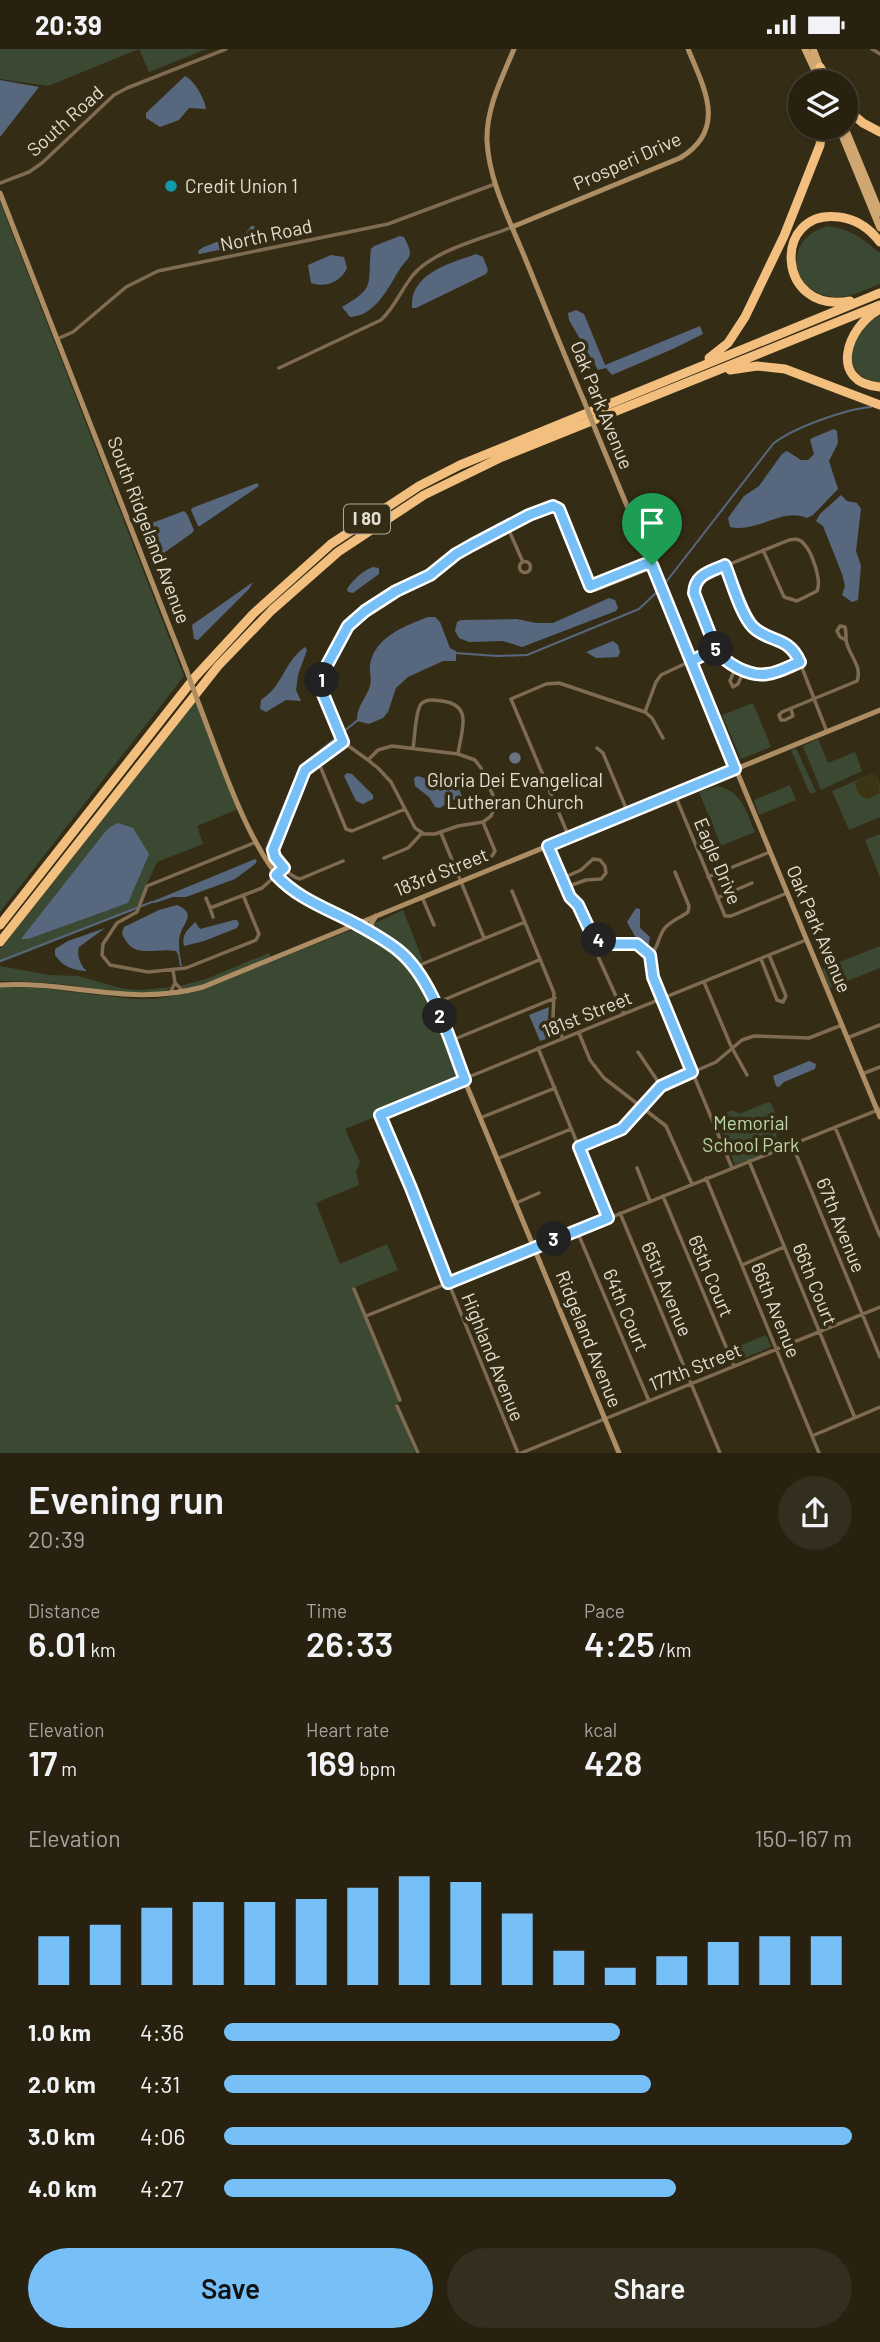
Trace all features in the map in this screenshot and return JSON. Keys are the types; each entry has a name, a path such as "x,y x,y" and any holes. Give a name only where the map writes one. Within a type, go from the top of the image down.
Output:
{"highway":[{"path":"858,119 880,132"},
{"path":"594,409 710,357 733,337 784,236 821,140"},
{"path":"869,297 832,302 810,295 794,277 790,252 797,235 805,226 827,217 842,217 860,224 880,242"},
{"name":"I 80","path":"0,925 211,658 265,602 341,537 419,486 460,465 880,293"},
{"path":"880,307 856,329 849,343 847,356 856,377 880,387"},
{"name":"I 80","path":"0,942 218,666 272,610 338,552 424,495 465,475 550,437 880,307"},
{"path":"711,373 772,366 804,375 880,405"}],"main road":[{"path":"805,49 815,70"},
{"path":"813,49 817,70"},
{"path":"844,140 880,228"},
{"path":"850,140 880,213"}],"street":[{"name":"South Road","path":"0,183 42,163 114,95 127,87 226,49"},
{"name":"Oak Park Avenue","path":"514,49 490,114 487,139 495,184 880,1117"},
{"name":"Prosperi Drive","path":"512,227 680,158 695,147 708,123 709,105 688,49"},
{"path":"872,49 880,54"},
{"name":"North Road","path":"57,339 73,332 126,287 158,271 388,224 495,184"},
{"name":"South Ridgeland Avenue","path":"0,193 201,707 256,842 276,875"},
{"path":"278,368 381,320 391,310 414,274 431,259 512,227"},
{"path":"368,760 378,750 388,746 458,754 475,760 494,797 493,813 483,822 458,826 441,833 422,833 412,825 391,782 379,769 343,742 323,694 322,681 327,665 348,626 365,611 396,591 430,575 456,554 529,515 555,506 559,509 590,586 596,590 646,570 652,565"},
{"path":"507,526 523,562"},
{"path":"763,550 781,594 788,600 797,601 812,595 820,586 804,544 792,539 763,550 725,565 701,576 695,584 694,593 722,658 755,674 767,674 800,662"},
{"path":"725,565 750,623 758,631 786,643 794,651 827,732"},
{"path":"791,709 853,684 858,679 859,670 846,640"},
{"path":"645,712 661,675 716,649"},
{"path":"736,666 730,681 732,686 737,685 744,670"},
{"path":"569,837 511,699 546,684 559,683 645,712 652,718 663,738"},
{"path":"413,748 419,707 427,700 434,700 454,703 462,710 458,754"},
{"name":"183rd Street","path":"0,985 44,985 131,996 170,994 218,981 880,710"},
{"path":"343,742 305,770 273,850 284,868 294,878 300,879 343,861"},
{"path":"597,748 603,753 628,813"},
{"path":"318,761 346,829 352,831 405,809"},
{"name":"Eagle Drive","path":"675,795 724,914 729,917 787,893"},
{"path":"483,822 495,851 492,856"},
{"path":"384,857 408,848 422,833"},
{"path":"441,833 484,938"},
{"path":"243,895 259,937 186,968 173,970 148,972 110,965 104,959 101,948 117,923 135,914 147,886 256,842"},
{"path":"548,846 570,897 578,905 589,931 610,944 637,944 650,955 653,977 732,1168"},
{"path":"708,877 770,852"},
{"path":"562,878 581,870 593,859 600,860 605,866 606,873 601,879 586,880 566,887"},
{"path":"210,908 262,888 284,868"},
{"path":"650,955 657,948 664,929 688,912 689,906 675,872"},
{"name":"Ridgeland Avenue","path":"276,875 296,894 356,924 400,951 415,967 435,1003 619,1453"},
{"path":"717,898 752,883"},
{"path":"512,891 555,998 554,1017 563,1039"},
{"path":"422,897 434,925"},
{"path":"205,898 213,916"},
{"path":"337,932 341,923 338,916"},
{"path":"374,935 371,924 376,916"},
{"path":"415,967 525,922"},
{"path":"598,939 597,951 624,1014"},
{"name":"181st Street","path":"380,1115 806,940"},
{"path":"761,959 777,1000 783,1002 786,996 769,955"},
{"path":"435,1003 540,960"},
{"path":"170,994 175,983 173,970"},
{"path":"704,981 747,1075"},
{"path":"175,983 184,991"},
{"path":"450,1041 555,998"},
{"path":"579,1147 622,1129 661,1086 716,1062 742,1040 754,1036 803,1038 842,1025"},
{"path":"847,1038 880,1025"},
{"path":"579,1032 596,1069 661,1121 670,1133 692,1184"},
{"path":"538,1048 608,1218"},
{"path":"638,1052 661,1086"},
{"path":"862,1074 880,1067"},
{"path":"480,1118 555,1088"},
{"path":"366,1316 879,1110"},
{"name":"Highland Avenue","path":"380,1115 520,1453"},
{"path":"835,1126 880,1236"},
{"path":"497,1159 571,1129"},
{"name":"67th Avenue","path":"792,1144 880,1357"},
{"name":"66th Court","path":"749,1161 855,1418"},
{"path":"637,1168 650,1201"},
{"name":"66th Avenue","path":"706,1178 819,1453"},
{"path":"516,1203 539,1193"},
{"name":"65th Court","path":"663,1196 734,1367"},
{"name":"65th Avenue","path":"620,1213 720,1453"},
{"name":"64th Court","path":"577,1231 649,1401"},
{"path":"742,1265 785,1247"},
{"path":"354,1289 400,1400"},
{"name":"177th Street","path":"520,1453 880,1307"},
{"path":"397,1406 418,1453"},
{"path":"812,1436 880,1408"}],"green space":[{"path":"0,49 139,49 48,86 0,79"},
{"path":"139,49 207,49 149,72"},
{"path":"0,202 184,676 0,912"},
{"path":"828,226 850,232 880,253 880,284 843,297 821,294 809,287 797,266 798,253 803,242 813,232"},
{"path":"880,315 880,382 857,372 853,353 862,332"},
{"path":"195,700 238,809 197,826 203,844 157,862 135,910 0,963 0,949"},
{"path":"753,703 771,747 741,759 722,715"},
{"path":"818,739 828,763 855,752 862,771 821,790 803,746"},
{"path":"796,748 816,792 810,794 791,750"},
{"path":"871,774 877,776 880,787 880,817 849,830 832,791"},
{"path":"790,785 796,800 759,815 754,800"},
{"path":"717,786 738,797 755,832 721,846 699,792"},
{"path":"880,834 880,877 865,840"},
{"path":"403,910 423,961 415,963 395,943 375,931 373,924"},
{"path":"349,931 370,935 381,942 417,977 461,1079 379,1112 377,1116 345,1129 360,1162 356,1172 359,1185 316,1203 340,1264 387,1244 398,1270 353,1288 400,1402 396,1404 415,1453 0,1453 0,987 155,999 194,992"},
{"path":"880,946 880,968 830,988 822,969"},
{"path":"269,953 271,957 217,980 184,989 180,986 206,979"},
{"path":"0,966 49,975 78,976 124,989 171,987 163,992 135,994 52,983 0,981"},
{"name":"Memorial School Park","path":"771,1103 779,1124 776,1135 779,1147 735,1165 716,1117 733,1110 739,1114"},
{"path":"766,1335 771,1347 737,1361 732,1349"}],"sand":[{"path":"871,774 877,776 880,793 869,799 859,793 855,782"}],"water":[{"path":"185,76 198,90 206,109 189,108 179,120 160,127 146,118 146,113"},
{"path":"0,80 39,87 0,137"},
{"path":"251,226 258,232 258,241 199,254 201,248 223,237 242,239"},
{"path":"400,236 404,237 409,247 408,259 374,306 350,317 342,307 366,289 371,249"},
{"path":"476,254 483,257 488,270 486,274 412,308 417,286 424,278 444,266"},
{"path":"331,255 344,257 347,268 344,273 332,283 311,283 308,265"},
{"path":"576,310 584,314 605,365 700,326 703,334 612,375 606,368 598,370 569,320 568,313"},
{"path":"834,429 837,431 838,443 829,461 838,489 813,515 807,518 789,516 751,527 730,527 728,518 744,496 759,486 782,454 787,451 801,460 808,460 814,454 810,440"},
{"path":"257,483 259,486 198,526 192,508"},
{"path":"841,495 847,501 857,503 861,509 856,551 861,566 858,600 852,602 842,595 845,586 842,574 823,526 816,521"},
{"path":"184,511 194,530 192,533 161,555 154,555 144,526"},
{"path":"373,567 379,568 379,574 353,593 348,592 347,589 355,579"},
{"path":"253,582 198,640 194,639 192,625"},
{"path":"609,598 615,600 618,608 616,611 522,647 503,641 469,642 459,638 455,631 457,622 461,620 517,619 553,623"},
{"path":"428,617 435,617 440,622 450,648 456,651 456,661 443,661 408,677 396,688 388,712 383,718 369,724 357,721 370,686 370,664 378,646 393,633"},
{"path":"613,641 618,645 618,657 596,658 586,652"},
{"path":"305,647 307,650 296,690 301,701 286,700 266,712 260,709 261,700 274,688 292,660"},
{"path":"347,773 352,774 373,795 373,799 363,804 356,801 344,776"},
{"path":"418,776 439,783 456,779 462,797 440,808 435,807 429,797 415,786 414,778"},
{"path":"118,823 133,828 149,854 128,903 28,939 21,939 105,832"},
{"path":"255,859 255,864 235,879 186,897 151,902"},
{"path":"177,905 187,914 179,940 182,966 176,951 138,950 126,942 122,933 124,927 159,910"},
{"path":"636,908 640,909 640,928 650,937 648,948 636,938 627,922"},
{"path":"234,920 239,924 237,928 184,946 184,935 195,922 200,929"},
{"path":"105,928 79,947 80,960 87,971 69,967 55,955 55,949 68,941"},
{"path":"549,1007 548,1018 554,1036 540,1041 529,1015"},
{"path":"809,1061 816,1064 815,1069 784,1082 779,1087 776,1086 773,1076"}],"waterway":[{"path":"663,586 773,444 820,420 871,407"},
{"path":"455,653 527,655 639,609 659,590"},
{"path":"343,732 358,720"},
{"path":"266,849 300,767 337,737"},
{"path":"0,961 152,902"}],"place":[{"name":"Credit Union 1","path":"171,186"},
{"name":"Gloria Dei Evangelical Lutheran Church","path":"515,758"}],"route":[{"path":"652,565 645,564 590,586 559,509 553,506 529,515 472,545 430,575 396,591 365,611 348,626 323,674 323,694 343,742 305,770 273,850 284,868 276,875 293,892 309,902 356,924 400,951 415,967 435,1003 465,1080 380,1115 448,1283 608,1218 579,1147 622,1129 661,1086 692,1072 653,977 650,955 637,944 610,944 592,935 578,905 570,897 548,846 735,769 691,661 698,657 716,649 694,593 696,581 701,576 725,565 752,627 786,643 800,662 764,675 730,663 722,658 716,649 691,661 652,565"}]}
